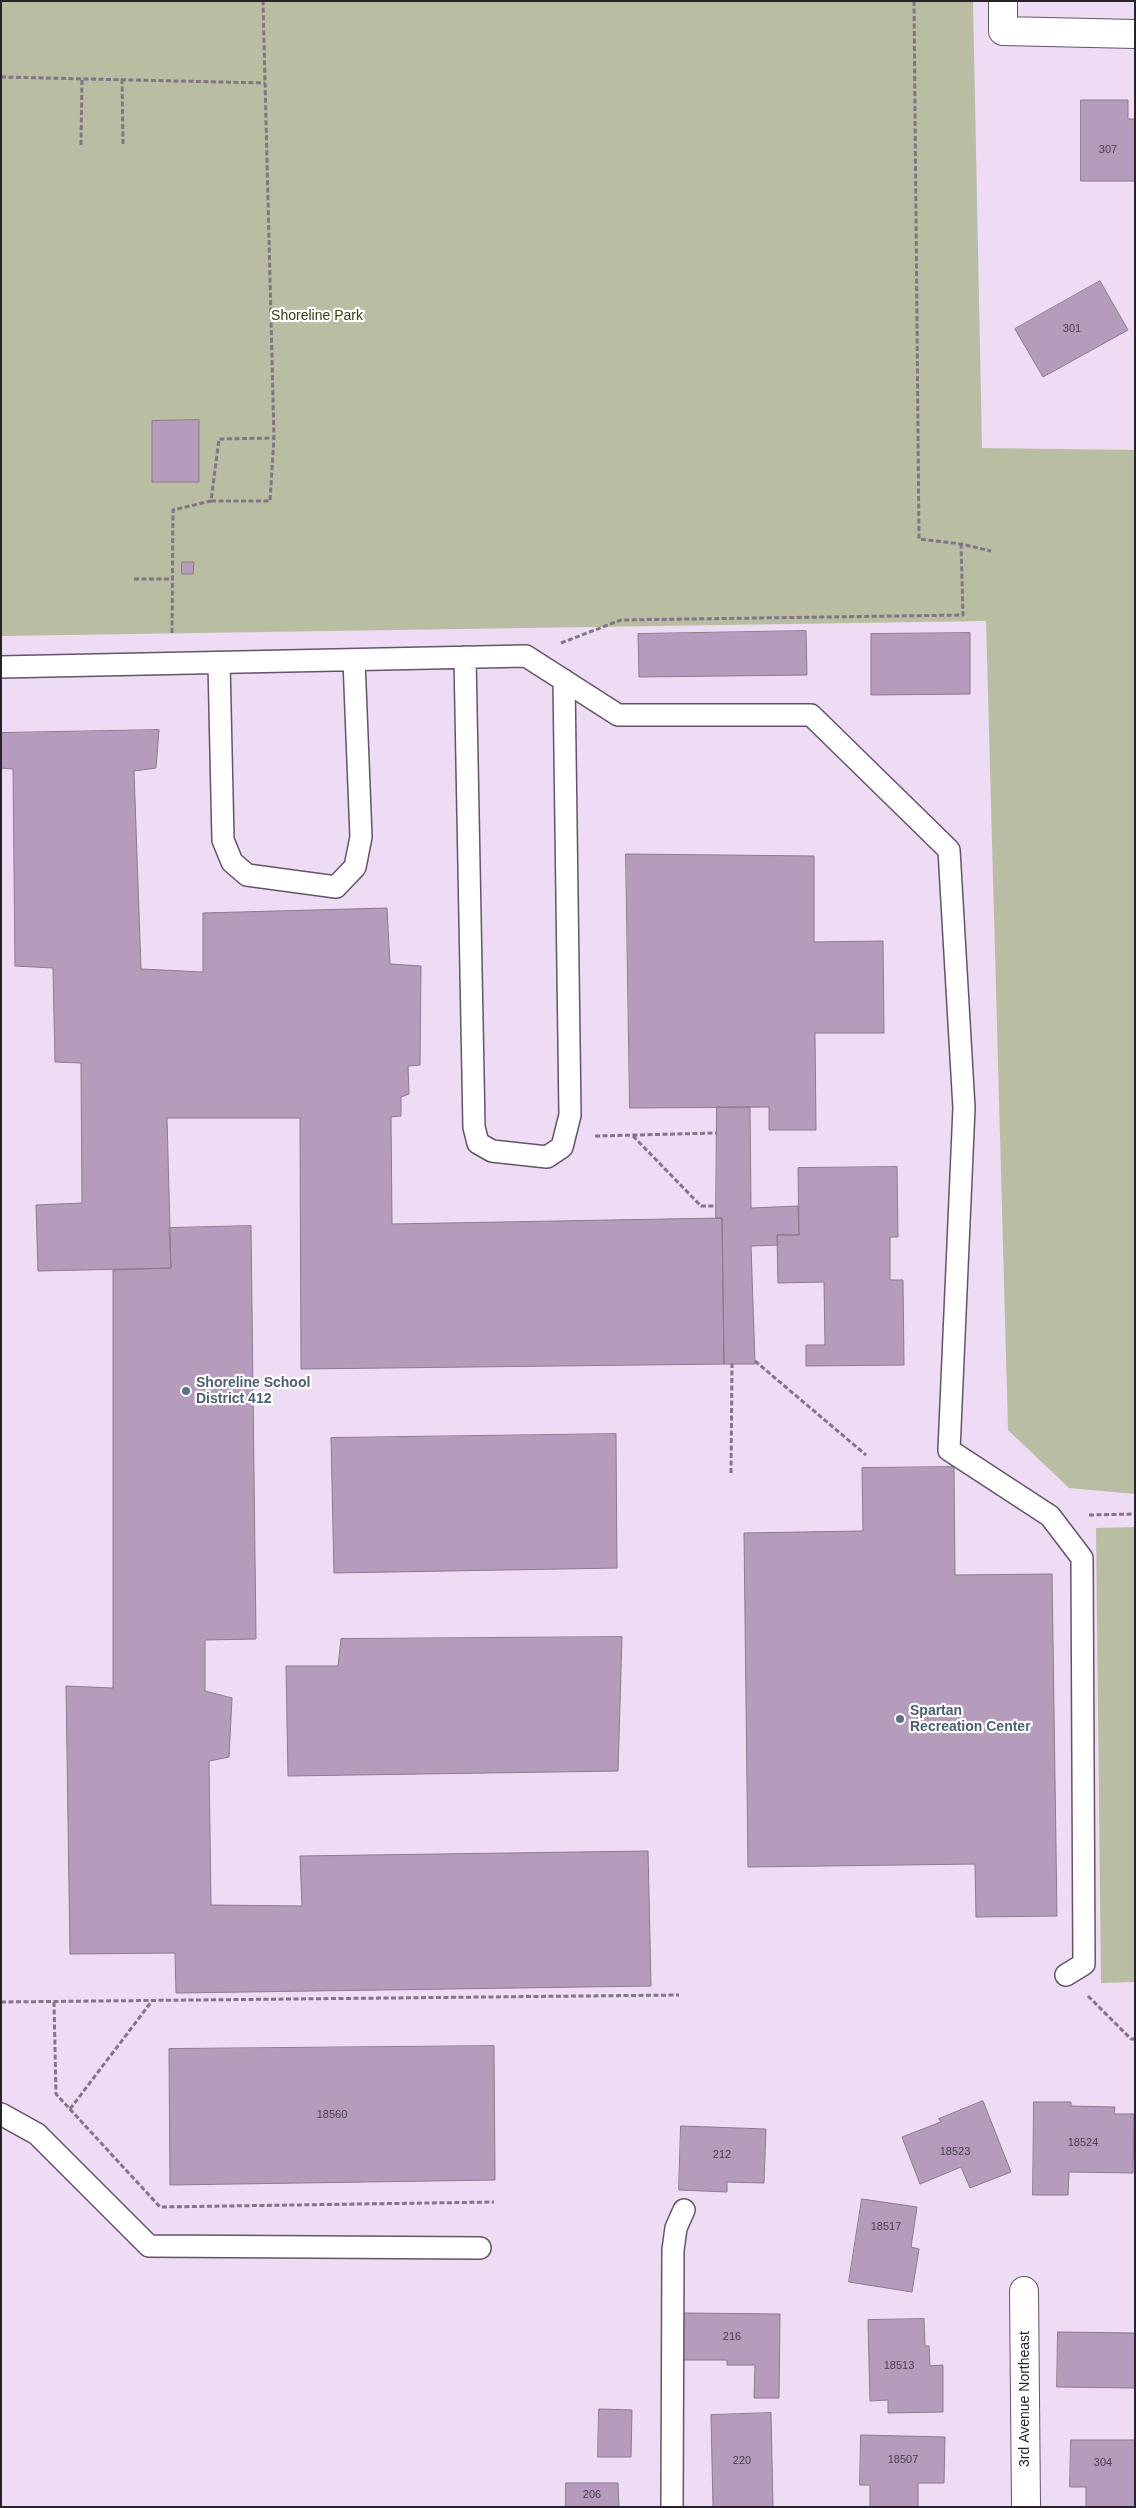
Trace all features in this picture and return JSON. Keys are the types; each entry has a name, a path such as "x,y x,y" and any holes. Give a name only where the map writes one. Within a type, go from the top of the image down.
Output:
{"street":[{"path":"1003,1 1003,31 1135,34"},
{"name":"3rd Avenue Northeast","path":"1024,2291 1026,2507"}],"lane":[{"path":"1,667 526,656 618,716 811,715 949,850 964,1108 949,1450 1050,1516 1082,1558 1084,1964 1066,1975"},
{"path":"465,657 474,1127 478,1143 492,1151 547,1156 562,1147 570,1115 564,680"},
{"path":"219,663 223,840 232,862 247,875 336,887 356,867 361,837 354,660"},
{"path":"1,2114 37,2134 149,2246 480,2248"},
{"path":"672,2507 673,2250 676,2228 684,2210"}],"path":[{"path":"172,620 173,510 210,500 270,501 274,438 263,1"},
{"path":"914,1 919,539 961,544 991,551"},
{"path":"1,77 265,83"},
{"path":"81,145 82,79"},
{"path":"122,80 122,145"},
{"path":"210,500 218,439 274,438"},
{"path":"526,656 621,620 963,615 961,544"},
{"path":"134,579 172,579"},
{"path":"565,1136 717,1133"},
{"path":"633,1135 701,1206 716,1206"},
{"path":"755,1361 866,1455"},
{"path":"731,1473 732,1364"},
{"path":"1050,1516 1135,1514"},
{"path":"1066,1975 1131,2039 1135,2039"},
{"path":"1,2002 678,1995"},
{"path":"70,2109 152,2000"},
{"path":"54,2002 56,2094 160,2207 494,2202"}],"green space":[{"name":"Shoreline Park","path":"1,1 973,1 982,448 1135,450 1135,1494 1069,1488 1008,1430 986,621 1,636"},
{"path":"1135,1527 1135,1986 1134,1982 1101,1983 1096,1528"}],"building":[{"path":"1081,100 1128,100 1128,119 1135,119 1135,181 1081,181"},
{"path":"1100,281 1128,330 1043,377 1015,329"},
{"path":"199,420 199,482 152,482 152,421"},
{"path":"182,562 194,562 193,574 182,574"},
{"path":"806,631 807,675 639,677 638,634"},
{"path":"970,633 970,694 871,695 871,634"},
{"path":"159,730 156,768 134,771 141,969 203,972 203,913 387,908 390,964 421,966 420,1065 408,1066 409,1094 401,1097 401,1116 391,1117 392,1224 722,1218 724,1364 301,1369 300,1118 167,1118 171,1268 38,1271 36,1205 82,1203 81,1063 55,1062 53,968 15,966 13,769 1,768 1,733"},
{"path":"626,854 814,856 814,942 883,941 884,1033 815,1033 816,1130 769,1130 769,1107 630,1108"},
{"path":"717,1107 750,1107 751,1208 798,1206 799,1235 777,1235 778,1245 751,1246 755,1364 724,1364 722,1218 716,1218"},
{"path":"897,1167 898,1237 890,1237 890,1280 903,1280 904,1365 806,1366 806,1345 825,1345 824,1282 778,1283 777,1235 799,1235 798,1168"},
{"path":"251,1226 256,1639 205,1640 205,1691 232,1698 229,1757 209,1761 211,1905 302,1906 300,1856 648,1851 651,1986 176,1993 175,1953 70,1954 66,1686 113,1688 113,1270 171,1268 169,1228"},
{"path":"616,1434 617,1568 334,1573 331,1438"},
{"name":"Spartan Recreation Center","path":"954,1467 955,1575 1052,1574 1057,1916 976,1917 975,1864 748,1867 744,1533 863,1531 862,1468"},
{"path":"622,1637 618,1771 288,1776 286,1666 338,1666 341,1639"},
{"path":"494,2046 495,2180 170,2185 169,2049"},
{"path":"983,2101 1011,2172 970,2188 961,2167 920,2184 902,2137 941,2122 939,2119"},
{"path":"1034,2102 1071,2102 1071,2106 1115,2107 1114,2114 1134,2114 1133,2173 1069,2172 1068,2195 1033,2195"},
{"path":"681,2126 766,2129 764,2183 727,2182 727,2192 679,2190"},
{"path":"862,2199 917,2207 911,2247 919,2249 912,2292 849,2282"},
{"path":"684,2313 780,2314 779,2398 754,2398 755,2365 727,2365 727,2360 684,2360"},
{"path":"924,2319 925,2346 929,2346 930,2366 943,2365 943,2412 888,2413 888,2400 870,2401 868,2320"},
{"path":"1058,2332 1135,2333 1135,2388 1057,2387"},
{"path":"599,2409 632,2410 631,2457 598,2457"},
{"path":"771,2413 773,2507 713,2507 711,2415"},
{"path":"861,2435 945,2437 944,2483 918,2483 918,2507 870,2507 870,2485 860,2485"},
{"path":"1071,2440 1135,2440 1135,2507 1086,2507 1086,2487 1070,2487"},
{"path":"566,2483 618,2483 619,2507 566,2507"}],"place":[{"name":"Shoreline School District 412","path":"186,1391"},
{"name":"Spartan Recreation Center","path":"900,1719"}]}
